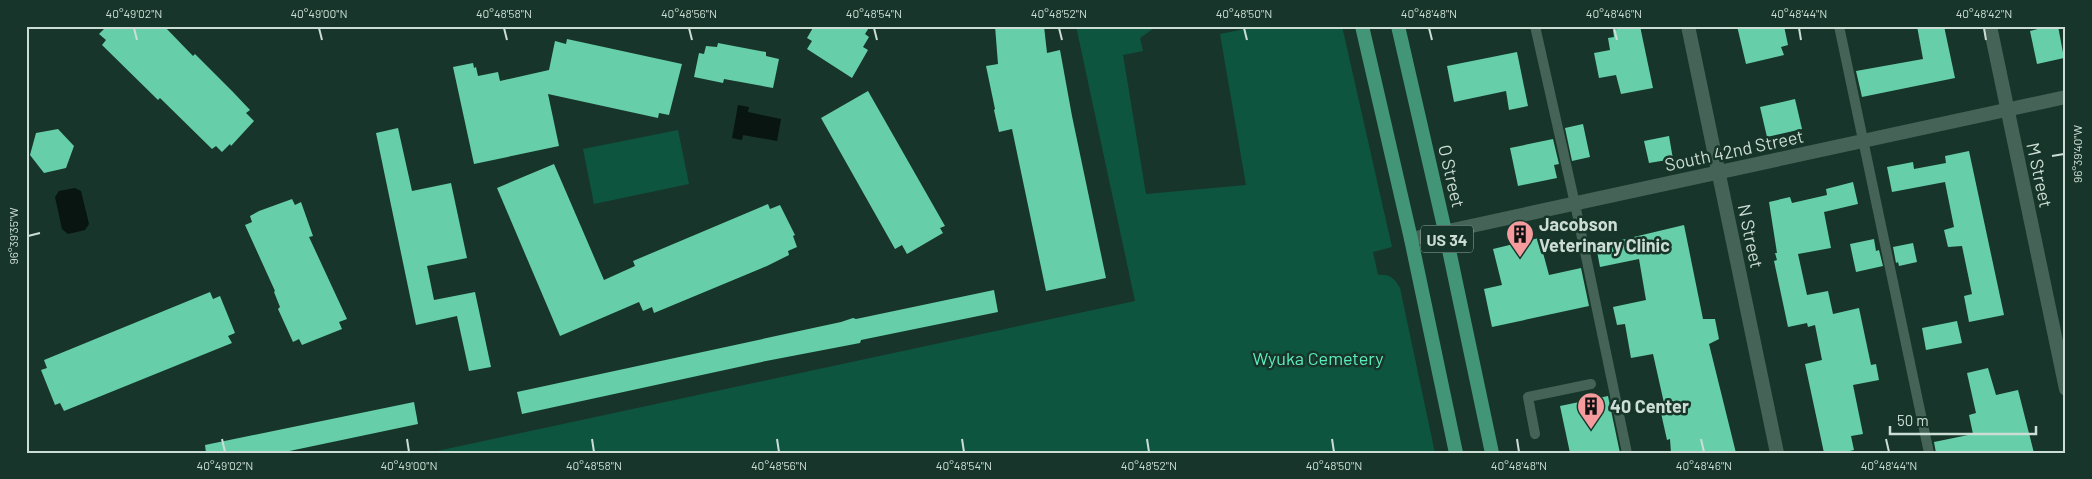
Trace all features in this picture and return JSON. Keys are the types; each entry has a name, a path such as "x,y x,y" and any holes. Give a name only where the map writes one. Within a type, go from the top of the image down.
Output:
{"main road":[{"name":"US 34","path":"1362,26 1411,239 1456,453"},
{"name":"O Street","path":"1398,26 1445,231 1492,453"}],"street":[{"name":"N Street","path":"1688,26 1777,453"},
{"name":"M Street","path":"1990,26 2066,389"},
{"name":"South 42nd Street","path":"1411,239 2066,97"}],"lane":[{"path":"1535,26 1575,204 1627,453"},
{"path":"1839,26 1929,453"},
{"path":"1535,434 1528,397 1591,384"}],"green space":[{"name":"Wyuka Cemetery","path":"1076,26 1157,26 1140,38 1143,51 1123,55 1146,194 1246,185 1220,34 1259,26 1342,26 1392,247 1373,252 1378,275 1391,277 1400,288 1435,453 428,453 1135,301"},
{"path":"678,130 689,184 594,204 583,149"}],"shaded area":[{"path":"738,105 749,107 748,112 781,119 777,141 743,135 742,140 732,138"},
{"path":"75,188 81,191 89,224 85,230 68,234 62,229 55,197 59,191"}],"building":[{"path":"107,26 164,26 193,56 195,54 233,92 250,110 246,113 254,121 231,146 230,144 222,152 216,146 212,149 102,45 106,40 99,34"},
{"path":"814,26 870,26 865,34 869,37 863,47 868,50 852,78 807,49 812,41 807,38"},
{"path":"995,26 1044,26 1047,53 1060,50 1106,278 1046,291 1012,129 999,132 994,110 986,66 998,64"},
{"path":"1640,26 1653,88 1621,94 1616,75 1599,78 1594,53 1610,50 1608,38 1614,37 1613,30"},
{"path":"1737,26 1784,26 1788,45 1781,47 1784,55 1746,64"},
{"path":"1917,26 1944,26 1955,78 1862,97 1856,71 1923,59"},
{"path":"2049,26 2058,26 2064,58 2037,64 2030,31"},
{"path":"567,39 682,64 669,115 659,113 658,118 548,94 559,146 474,164 453,67 473,63 478,76 498,72 500,81 549,70 555,41 566,44"},
{"path":"718,43 766,52 766,56 779,59 773,88 724,79 723,83 694,77 699,53 704,54 706,46 717,47"},
{"path":"1517,52 1528,106 1509,110 1506,91 1454,102 1447,66"},
{"path":"868,91 945,226 940,228 943,233 907,254 902,245 895,249 821,118"},
{"path":"1795,99 1802,129 1767,137 1760,107"},
{"path":"1583,124 1590,157 1572,161 1565,128"},
{"path":"398,128 412,191 451,183 467,258 427,266 434,300 475,292 491,367 469,371 457,316 416,325 376,133"},
{"path":"58,129 74,146 66,168 44,173 30,155 36,133"},
{"path":"1669,136 1673,159 1649,163 1644,141"},
{"path":"1553,139 1559,164 1554,165 1557,178 1518,186 1510,148"},
{"path":"1969,151 2004,315 1969,322 1964,296 1972,294 1962,246 1948,247 1944,230 1954,227 1945,182 1892,192 1887,167 1913,162 1914,169 1946,163 1945,156"},
{"path":"554,164 604,280 635,266 633,261 768,204 770,209 780,205 795,235 793,236 797,247 788,251 789,255 767,266 654,313 652,307 643,311 639,302 560,336 497,188"},
{"path":"1853,182 1858,204 1824,212 1831,248 1798,254 1807,295 1828,291 1833,314 1859,308 1871,365 1876,364 1879,380 1853,385 1863,434 1851,436 1854,450 1841,453 1824,453 1805,364 1822,360 1815,325 1808,327 1807,323 1788,327 1774,261 1777,260 1775,253 1777,253 1769,202 1790,197 1792,203 1827,195 1826,189"},
{"path":"292,199 295,205 301,202 313,236 309,237 347,319 339,322 342,329 302,345 299,339 293,342 278,309 280,307 275,291 245,225 252,222 250,216 259,211"},
{"path":"1684,225 1703,319 1715,319 1719,339 1709,344 1736,453 1671,453 1670,439 1667,440 1661,413 1666,412 1653,354 1631,358 1625,324 1617,325 1613,307 1646,300 1639,259 1600,267 1596,246"},
{"path":"1539,238 1549,275 1581,268 1589,306 1492,327 1484,289 1502,285 1493,249"},
{"path":"1874,239 1876,251 1879,250 1883,266 1856,272 1850,244"},
{"path":"1913,243 1917,262 1899,266 1898,262 1896,263 1893,247"},
{"path":"994,290 998,312 522,414 517,392 853,318 856,319"},
{"path":"210,292 213,299 220,296 235,333 228,336 232,343 64,411 60,403 55,405 41,370 47,368 44,360"},
{"path":"1957,321 1962,343 1926,350 1922,328"},
{"path":"1988,368 1996,395 2018,390 2034,453 1936,453 1934,442 1973,434 1969,415 1976,413 1967,373"},
{"name":"40 Center","path":"1608,396 1620,453 1570,453 1560,406"},
{"path":"414,402 418,424 280,453 206,453 205,445"}],"place":[{"name":"Jacobson Veterinary Clinic","path":"1520,258"},
{"name":"40 Center","path":"1591,430"}]}
